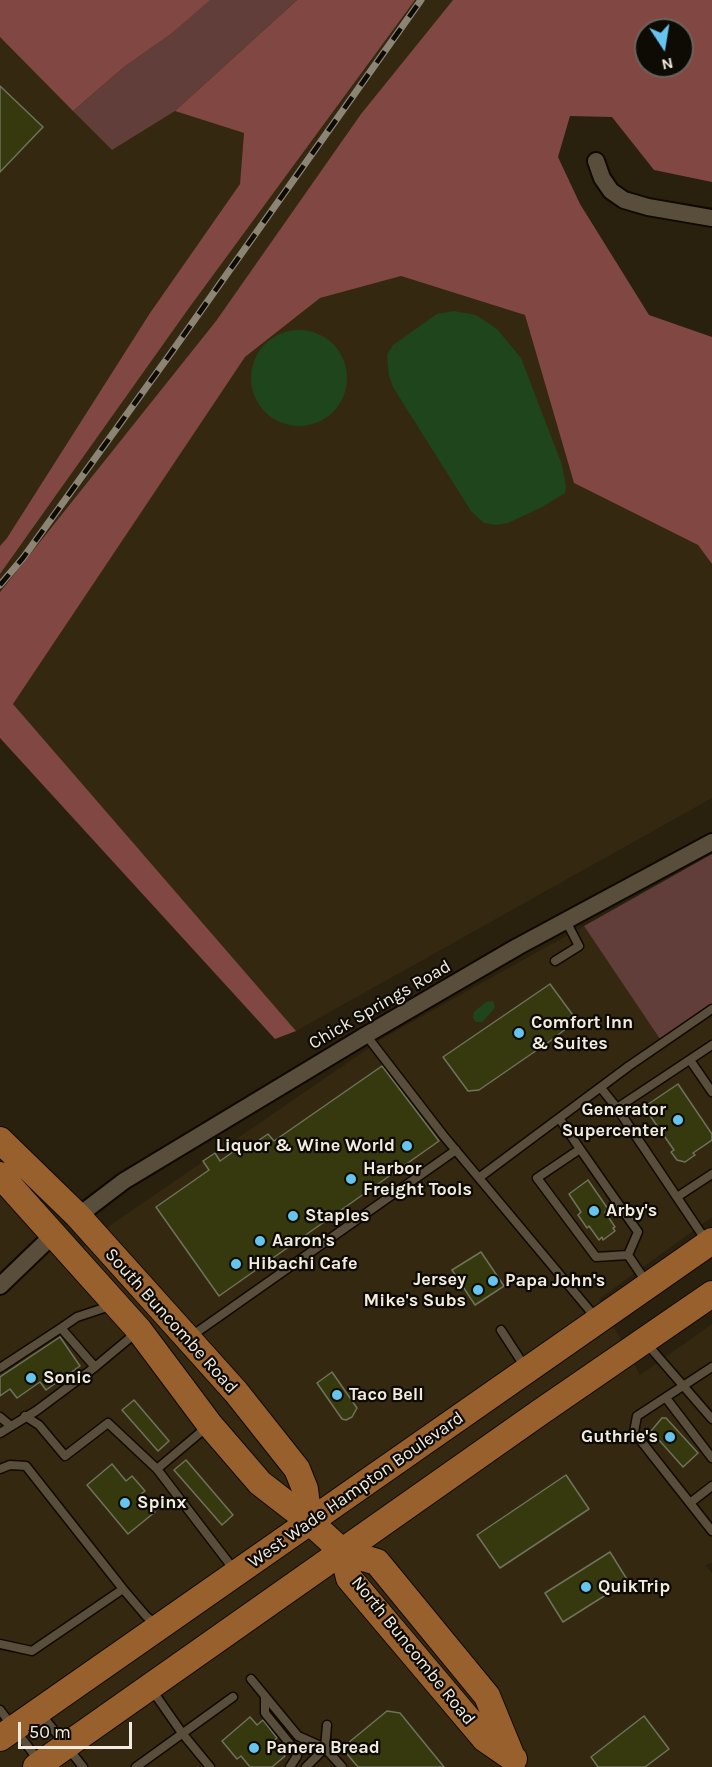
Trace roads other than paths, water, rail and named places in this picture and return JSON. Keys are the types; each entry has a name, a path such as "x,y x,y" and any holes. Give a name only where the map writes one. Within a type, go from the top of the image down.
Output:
{"main road":[{"name":"South Buncombe Road","path":"0,1140 78,1216 236,1392 297,1469 305,1489 309,1521"},
{"name":"South Buncombe Road","path":"0,1175 139,1330 210,1425 260,1483 309,1521 343,1552"},
{"name":"West Wade Hampton Boulevard","path":"5,1725 39,1711 710,1243"},
{"path":"38,1765 712,1294"},
{"name":"North Buncombe Road","path":"343,1552 377,1562 462,1665 487,1696 516,1762"}],"street":[{"path":"596,161 602,178 611,191 624,200 648,207 712,218"},
{"name":"Chick Springs Road","path":"78,1216 124,1181 366,1035 517,947 712,842"},
{"path":"0,1286 53,1235"}],"lane":[{"path":"555,961 579,946 566,921"},
{"path":"480,1177 712,1009"},
{"path":"366,1035 456,1150 598,1321"},
{"path":"617,1108 712,1046"},
{"path":"690,1060 712,1092"},
{"path":"601,1088 710,1243"},
{"path":"559,1118 638,1232 627,1254"},
{"path":"580,1149 537,1178 596,1257 627,1254"},
{"path":"187,1339 456,1150"},
{"path":"676,1197 712,1174"},
{"path":"627,1254 649,1286"},
{"path":"0,1368 77,1317 104,1308 112,1301"},
{"path":"61,1328 95,1367"},
{"path":"0,1433 36,1411 95,1367 139,1330"},
{"path":"501,1330 527,1371"},
{"path":"644,1341 712,1419"},
{"path":"712,1366 637,1416 634,1432 712,1531"},
{"path":"666,1398 712,1458"},
{"path":"25,1416 39,1425 65,1456 108,1423 158,1468 236,1573"},
{"path":"0,1417 11,1426"},
{"path":"158,1468 210,1425"},
{"path":"0,1469 10,1465 26,1466 123,1589 146,1616 159,1627"},
{"path":"690,1503 712,1486"},
{"path":"0,1644 32,1652 123,1589"},
{"path":"251,1679 298,1736 324,1748 342,1767"},
{"path":"150,1687 182,1733 210,1767"},
{"path":"136,1767 233,1696"},
{"path":"265,1696 265,1713 295,1749 297,1756 290,1767"},
{"path":"39,1711 82,1767"},
{"path":"5,1725 38,1765"},
{"path":"306,1767 324,1748 327,1725"}],"railway":[{"path":"0,585 23,558 171,353 421,0"}],"place":[{"name":"Comfort Inn & Suites","path":"519,1033"},
{"name":"Generator Supercenter","path":"678,1120"},
{"name":"Liquor & Wine World","path":"407,1146"},
{"name":"Harbor Freight Tools","path":"351,1179"},
{"name":"Arby's","path":"594,1211"},
{"name":"Staples","path":"293,1216"},
{"name":"Aaron's","path":"260,1241"},
{"name":"Hibachi Cafe","path":"236,1264"},
{"name":"Papa John's","path":"493,1281"},
{"name":"Jersey Mike's Subs","path":"478,1290"},
{"name":"Sonic","path":"31,1378"},
{"name":"Taco Bell","path":"337,1395"},
{"name":"Guthrie's","path":"670,1437"},
{"name":"Spinx","path":"125,1503"},
{"name":"QuikTrip","path":"586,1587"},
{"name":"Panera Bread","path":"254,1748"}]}
